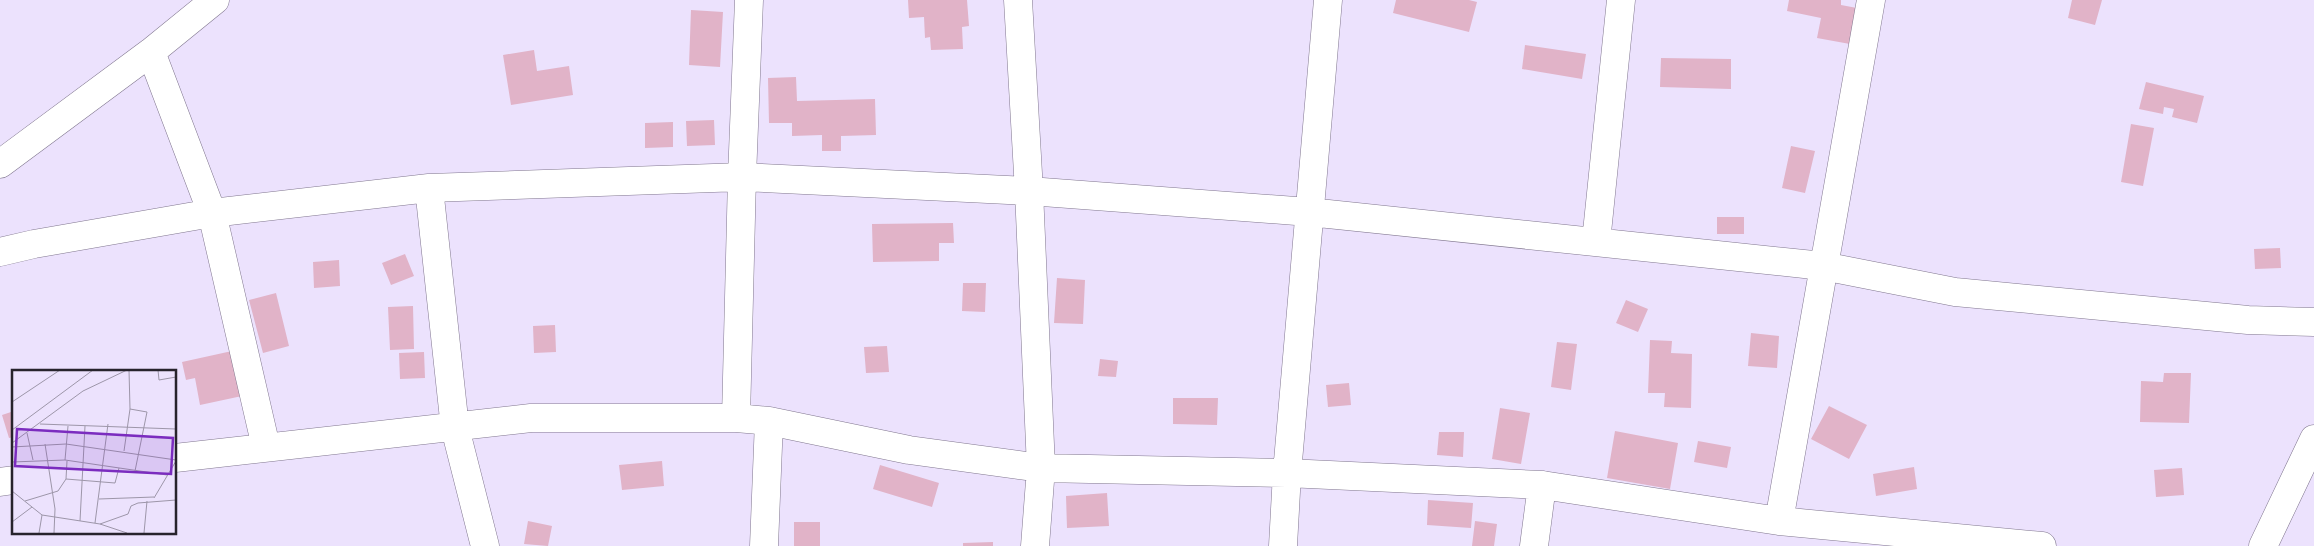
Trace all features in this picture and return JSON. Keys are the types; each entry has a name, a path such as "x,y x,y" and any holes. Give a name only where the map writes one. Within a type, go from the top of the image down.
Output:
{"street":[{"path":"0,164 151,52 215,0"},
{"path":"736,418 749,0"},
{"path":"1018,0 1029,191 1041,468 1035,546"},
{"path":"1283,546 1287,473 1328,0"},
{"path":"1596,242 1621,0"},
{"path":"1779,521 1871,0"},
{"path":"151,52 212,213 266,447"},
{"path":"0,252 43,242 212,213 429,188 742,177 1029,191 1309,212 1823,266 1954,292 2248,320 2314,322"},
{"path":"429,188 455,428 485,546"},
{"path":"176,458 531,418 736,418 770,421 909,450 1041,468 1287,473 1542,485 1779,521 2042,546"},
{"path":"764,546 770,421"},
{"path":"2262,546 2303,482 2314,439"},
{"path":"1534,546 1542,485"}],"building":[{"path":"908,0 967,0 969,26 962,27 963,49 931,50 930,37 925,38 924,17 909,18"},
{"path":"1396,0 1469,0 1477,2 1469,32 1393,13"},
{"path":"1789,0 1841,0 1841,5 1857,8 1850,44 1817,38 1821,18 1787,11"},
{"path":"2072,0 2102,0 2095,25 2068,18"},
{"path":"691,10 723,12 720,67 689,65"},
{"path":"1525,45 1586,54 1582,79 1522,69"},
{"path":"534,50 537,71 569,66 573,95 511,105 503,55"},
{"path":"1661,58 1731,59 1731,89 1660,87"},
{"path":"796,77 797,101 875,99 876,135 841,136 841,151 822,151 822,135 792,136 792,123 769,123 768,78"},
{"path":"2146,82 2204,96 2197,123 2172,117 2174,109 2164,107 2163,114 2139,109"},
{"path":"714,120 715,145 687,146 686,121"},
{"path":"673,122 673,147 645,148 645,123"},
{"path":"2131,124 2154,128 2143,186 2121,182"},
{"path":"1791,146 1815,151 1805,193 1782,188"},
{"path":"1717,217 1744,217 1744,234 1717,234"},
{"path":"953,223 954,243 939,243 939,261 873,262 872,224"},
{"path":"2280,248 2281,268 2255,269 2254,249"},
{"path":"405,254 414,276 391,285 382,263"},
{"path":"339,260 340,286 314,288 313,262"},
{"path":"1057,278 1085,280 1083,324 1054,323"},
{"path":"963,283 986,283 985,312 962,311"},
{"path":"276,293 289,346 263,353 249,300"},
{"path":"1626,300 1648,309 1638,332 1616,323"},
{"path":"413,306 414,349 390,350 388,307"},
{"path":"555,325 556,352 534,353 533,326"},
{"path":"1751,333 1779,336 1777,368 1748,366"},
{"path":"1650,340 1672,341 1671,353 1692,354 1691,408 1664,407 1665,393 1648,393"},
{"path":"1557,342 1577,344 1571,390 1551,387"},
{"path":"887,346 889,372 866,373 864,347"},
{"path":"232,351 242,396 200,405 195,378 186,380 182,362"},
{"path":"424,352 425,378 400,379 399,353"},
{"path":"1100,359 1118,361 1116,377 1098,376"},
{"path":"2164,373 2191,373 2189,423 2140,422 2141,381 2163,382"},
{"path":"1349,383 1351,405 1328,407 1326,385"},
{"path":"1173,398 1218,398 1217,425 1173,424"},
{"path":"1829,406 1867,425 1849,459 1811,439"},
{"path":"1500,408 1530,413 1521,464 1492,459"},
{"path":"12,412 12,437 9,438 2,415"},
{"path":"1615,431 1678,443 1670,489 1607,478"},
{"path":"1439,432 1464,432 1463,457 1437,455"},
{"path":"1698,441 1731,447 1727,468 1694,462"},
{"path":"662,461 664,486 622,490 619,465"},
{"path":"880,465 939,483 932,507 873,489"},
{"path":"1914,467 1917,489 1876,496 1873,474"},
{"path":"2182,468 2184,495 2156,497 2154,470"},
{"path":"1107,493 1109,526 1067,528 1066,496"},
{"path":"1428,500 1473,503 1471,528 1427,525"},
{"path":"528,521 552,526 548,546 524,544"},
{"path":"1475,521 1497,524 1494,546 1472,546"},
{"path":"794,522 820,522 820,546 794,546"},
{"path":"993,542 993,546 963,546 963,543"}]}
